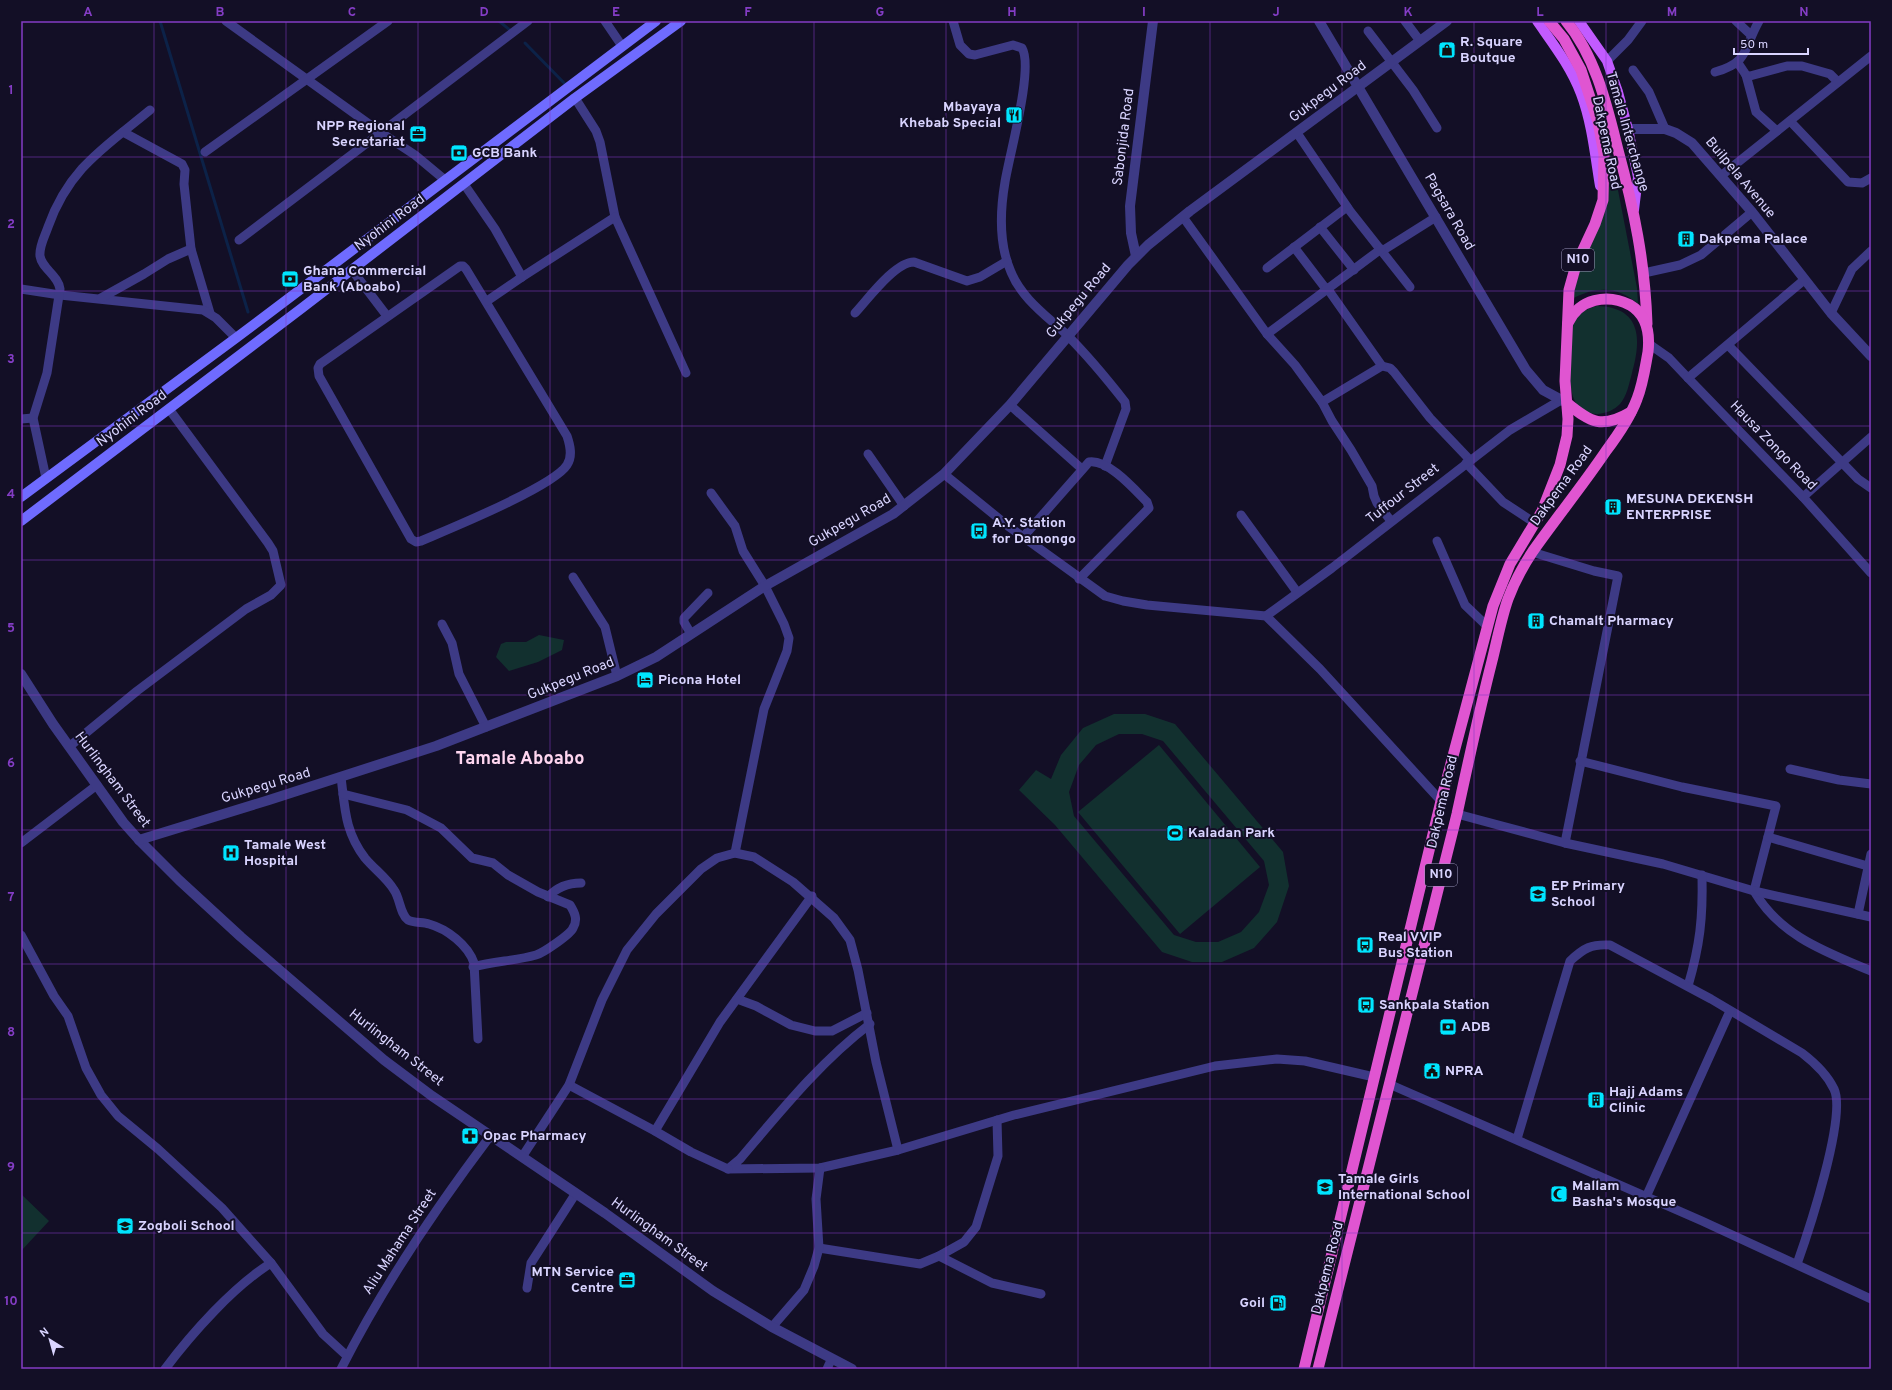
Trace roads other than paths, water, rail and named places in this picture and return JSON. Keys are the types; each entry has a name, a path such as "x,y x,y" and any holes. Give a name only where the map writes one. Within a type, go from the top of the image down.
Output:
{"highway":[{"name":"Tamale Interchange","path":"1549,21 1564,39 1581,70 1598,122 1604,154 1603,200"},
{"name":"Tamale Interchange","path":"1566,21 1574,30 1592,64 1610,118 1634,210"},
{"name":"Dakpema Road","path":"1567,324 1572,277 1595,224 1603,200"},
{"name":"Dakpema Road","path":"1634,210 1644,273 1647,326"},
{"path":"1567,324 1572,314 1580,307 1593,300 1607,298 1622,301 1634,308 1640,314 1647,326"},
{"name":"N10","path":"1564,402 1567,324"},
{"name":"N10","path":"1631,412 1644,376 1649,344 1647,326"},
{"name":"Dakpema Road","path":"1304,1369 1441,801 1493,606 1507,570 1542,511 1560,465 1567,436 1564,402"},
{"path":"1564,402 1585,418 1594,421 1606,422 1618,419 1631,412"},
{"name":"Dakpema Road","path":"1318,1369 1457,814 1476,726 1508,600 1532,552 1595,468 1631,412"}],"main road":[{"name":"Nyohini Road","path":"21,497 236,338 656,21"},
{"name":"Nyohini Road","path":"21,521 352,270 575,98 680,21"},
{"name":"Dakpema Road","path":"1537,21 1562,57 1581,93 1590,130 1603,200"},
{"name":"Dakpema Road","path":"1579,21 1607,61 1618,92 1628,129 1638,177 1634,210"}],"street":[{"path":"226,21 421,160 445,180"},
{"path":"234,27 242,21"},
{"path":"205,152 388,21"},
{"path":"239,240 528,21"},
{"path":"605,21 622,46"},
{"path":"953,21 960,44 969,54 975,55 1013,45 1022,48 1025,53 1026,65 1022,92 1004,183 1002,206 1002,234 1007,261 1024,294 1068,336 1125,402 1126,406 1105,466"},
{"name":"Sabonjida Road","path":"1136,256 1130,206 1153,21"},
{"name":"Pagsara Road","path":"1319,21 1526,370 1543,390 1564,402"},
{"path":"1405,21 1420,41"},
{"name":"Gukpegu Road","path":"139,840 421,751 617,676 656,657 765,586 893,514 944,474 1010,405 1136,256 1183,217 1447,21"},
{"path":"1607,61 1628,40 1642,21"},
{"path":"1736,21 1751,35"},
{"path":"1715,72 1738,63 1746,51 1751,35 1758,21"},
{"path":"1368,31 1413,90 1437,128"},
{"path":"1722,175 1871,56"},
{"path":"1738,63 1746,75 1751,101 1756,112 1777,131"},
{"path":"1746,75 1750,76 1787,66 1802,66 1830,74 1838,82"},
{"path":"1633,70 1649,92 1665,129"},
{"path":"575,98 596,131 600,142 615,217 686,372"},
{"path":"46,478 33,418 47,373 60,295 60,285 42,263 40,248 54,210 70,182 80,169 150,110"},
{"path":"1790,121 1848,182 1862,183 1871,178"},
{"name":"Builpela Avenue","path":"1628,129 1665,129 1685,137 1722,175 1831,314 1871,356"},
{"path":"123,132 182,164 185,170 184,184 191,249 210,313"},
{"path":"1297,133 1347,206 1410,287"},
{"path":"464,184 495,229 522,277"},
{"path":"1267,268 1347,206"},
{"path":"1644,273 1680,265 1701,255 1752,212"},
{"path":"487,301 615,217"},
{"path":"1183,217 1267,334 1295,365 1322,402 1372,486 1377,503 1391,521"},
{"path":"1267,334 1382,250 1436,217"},
{"path":"1320,227 1354,270"},
{"path":"1294,247 1327,289 1382,366 1390,368 1394,372 1430,418 1503,502 1535,523"},
{"path":"101,298 144,274 168,258 191,249"},
{"path":"1831,314 1852,269 1871,251"},
{"path":"856,313 898,268 909,262 914,262 967,280 980,277 1007,261"},
{"path":"460,266 466,269 487,301 567,436 570,445 570,456 567,465 548,481 490,510 422,541 416,542 411,539 317,372 320,364 460,266"},
{"path":"352,270 387,316"},
{"path":"1688,378 1804,280"},
{"path":"21,289 60,295 101,298 151,306 197,309 210,313 236,338"},
{"name":"Hausa Zongo Road","path":"1649,344 1669,358 1804,497 1871,573"},
{"path":"1728,345 1842,463 1858,479 1871,488"},
{"path":"1322,402 1382,366"},
{"name":"Tuffour Street","path":"1266,616 1510,430 1564,402"},
{"path":"1010,405 1082,469"},
{"path":"70,746 137,691 246,609 271,595 281,585 273,551 268,543 169,408"},
{"path":"21,419 33,418"},
{"path":"1804,497 1871,437"},
{"path":"868,454 904,506"},
{"path":"1024,536 1089,462 1105,466 1125,480 1147,502 1149,508 1080,579"},
{"path":"944,474 1008,526 1024,536 1080,579 1105,596 1123,601 1266,616 1320,669 1441,801"},
{"path":"711,493 735,526 743,551 765,586 787,631 789,645 764,709 735,852"},
{"path":"1241,515 1297,592"},
{"path":"1437,542 1465,605 1488,627"},
{"path":"1532,552 1618,576 1580,761 1565,843"},
{"path":"573,577 605,627 617,676"},
{"path":"690,634 684,622 684,618 708,593"},
{"path":"442,624 452,643 459,674 486,727"},
{"name":"Hurlingham Street","path":"21,674 123,822 139,840 179,880 241,937 384,1060 490,1135 576,1193 683,1271 829,1364 852,1369"},
{"path":"1580,761 1682,787 1776,806 1754,890 1763,906 1772,917 1790,931 1837,958 1871,971"},
{"path":"1790,769 1839,780 1871,784"},
{"path":"341,777 348,829 355,844 366,859 394,889 406,917 409,921 440,928 455,938 472,957 478,1039"},
{"path":"21,843 97,785"},
{"path":"343,794 407,810 441,828 472,858 493,863 508,875 548,897 570,905 576,918 573,929 541,954 505,962 489,963 473,968"},
{"path":"1457,814 1565,843 1663,864 1754,890 1871,917"},
{"path":"1768,837 1870,866"},
{"path":"522,1157 569,1085 602,1000 627,950 656,914 701,869 718,858 735,852 754,857 772,866 812,896 834,918 850,940 857,964 870,1024 880,1081 898,1150"},
{"path":"1858,914 1870,866 1871,854"},
{"path":"1688,986 1696,959 1701,930 1702,875"},
{"path":"548,897 557,888 573,883 581,883"},
{"path":"655,1131 720,1022 812,896"},
{"path":"21,935 54,996 68,1016 86,1068 101,1095 118,1116 158,1149 222,1208 271,1263 323,1334 348,1356"},
{"path":"1517,1139 1570,961 1581,950 1595,944 1610,945 1688,986 1802,1053 1816,1064 1835,1090 1836,1117 1827,1163 1811,1223 1797,1264"},
{"path":"736,1000 756,1006 791,1024 815,1031 832,1031 867,1013"},
{"path":"1646,1197 1730,1011"},
{"path":"728,1169 740,1159 804,1085 851,1039 870,1024"},
{"path":"569,1085 655,1131 690,1152 728,1169 820,1168 898,1150 997,1120 1214,1066 1277,1059 1305,1061 1374,1077"},
{"path":"1389,1084 1517,1139 1797,1264 1871,1299"},
{"path":"819,1248 920,1264 939,1256 964,1242 976,1226 998,1156 997,1120"},
{"name":"Aliu Mahama Street","path":"341,1369 399,1266 490,1135"},
{"path":"772,1327 804,1290 814,1266 819,1248 816,1199 820,1168"},
{"path":"527,1288 531,1263 576,1193"},
{"path":"939,1256 992,1283 1041,1294"},
{"path":"165,1369 213,1312 257,1273 271,1263"}],"waterway":[{"path":"160,21 248,312"},
{"path":"499,21 511,31"},
{"path":"525,43 567,86"}],"place":[{"name":"R. Square Boutque","path":"1447,50"},
{"name":"Mbayaya Khebab Special","path":"1014,115"},
{"name":"NPP Regional Secretariat","path":"418,134"},
{"name":"GCB Bank","path":"459,153"},
{"name":"Dakpema Palace","path":"1686,239"},
{"name":"Ghana Commercial Bank (Aboabo)","path":"290,279"},
{"name":"MESUNA DEKENSH ENTERPRISE","path":"1613,507"},
{"name":"A.Y. Station for Damongo","path":"979,531"},
{"name":"Chamalt Pharmacy","path":"1536,621"},
{"name":"Picona Hotel","path":"645,680"},
{"name":"Kaladan Park","path":"1175,833"},
{"name":"Tamale West Hospital","path":"231,853"},
{"name":"EP Primary School","path":"1538,894"},
{"name":"Real VVIP Bus Station","path":"1365,945"},
{"name":"Sankpala Station","path":"1366,1005"},
{"name":"ADB","path":"1448,1027"},
{"name":"NPRA","path":"1432,1071"},
{"name":"Hajj Adams Clinic","path":"1596,1100"},
{"name":"Opac Pharmacy","path":"470,1136"},
{"name":"Tamale Girls International School","path":"1325,1187"},
{"name":"Mallam Basha's Mosque","path":"1559,1194"},
{"name":"Zogboli School","path":"125,1226"},
{"name":"MTN Service Centre","path":"627,1280"},
{"name":"Goil","path":"1278,1303"}],"district":[{"name":"Tamale Aboabo","path":"520,759"}]}
